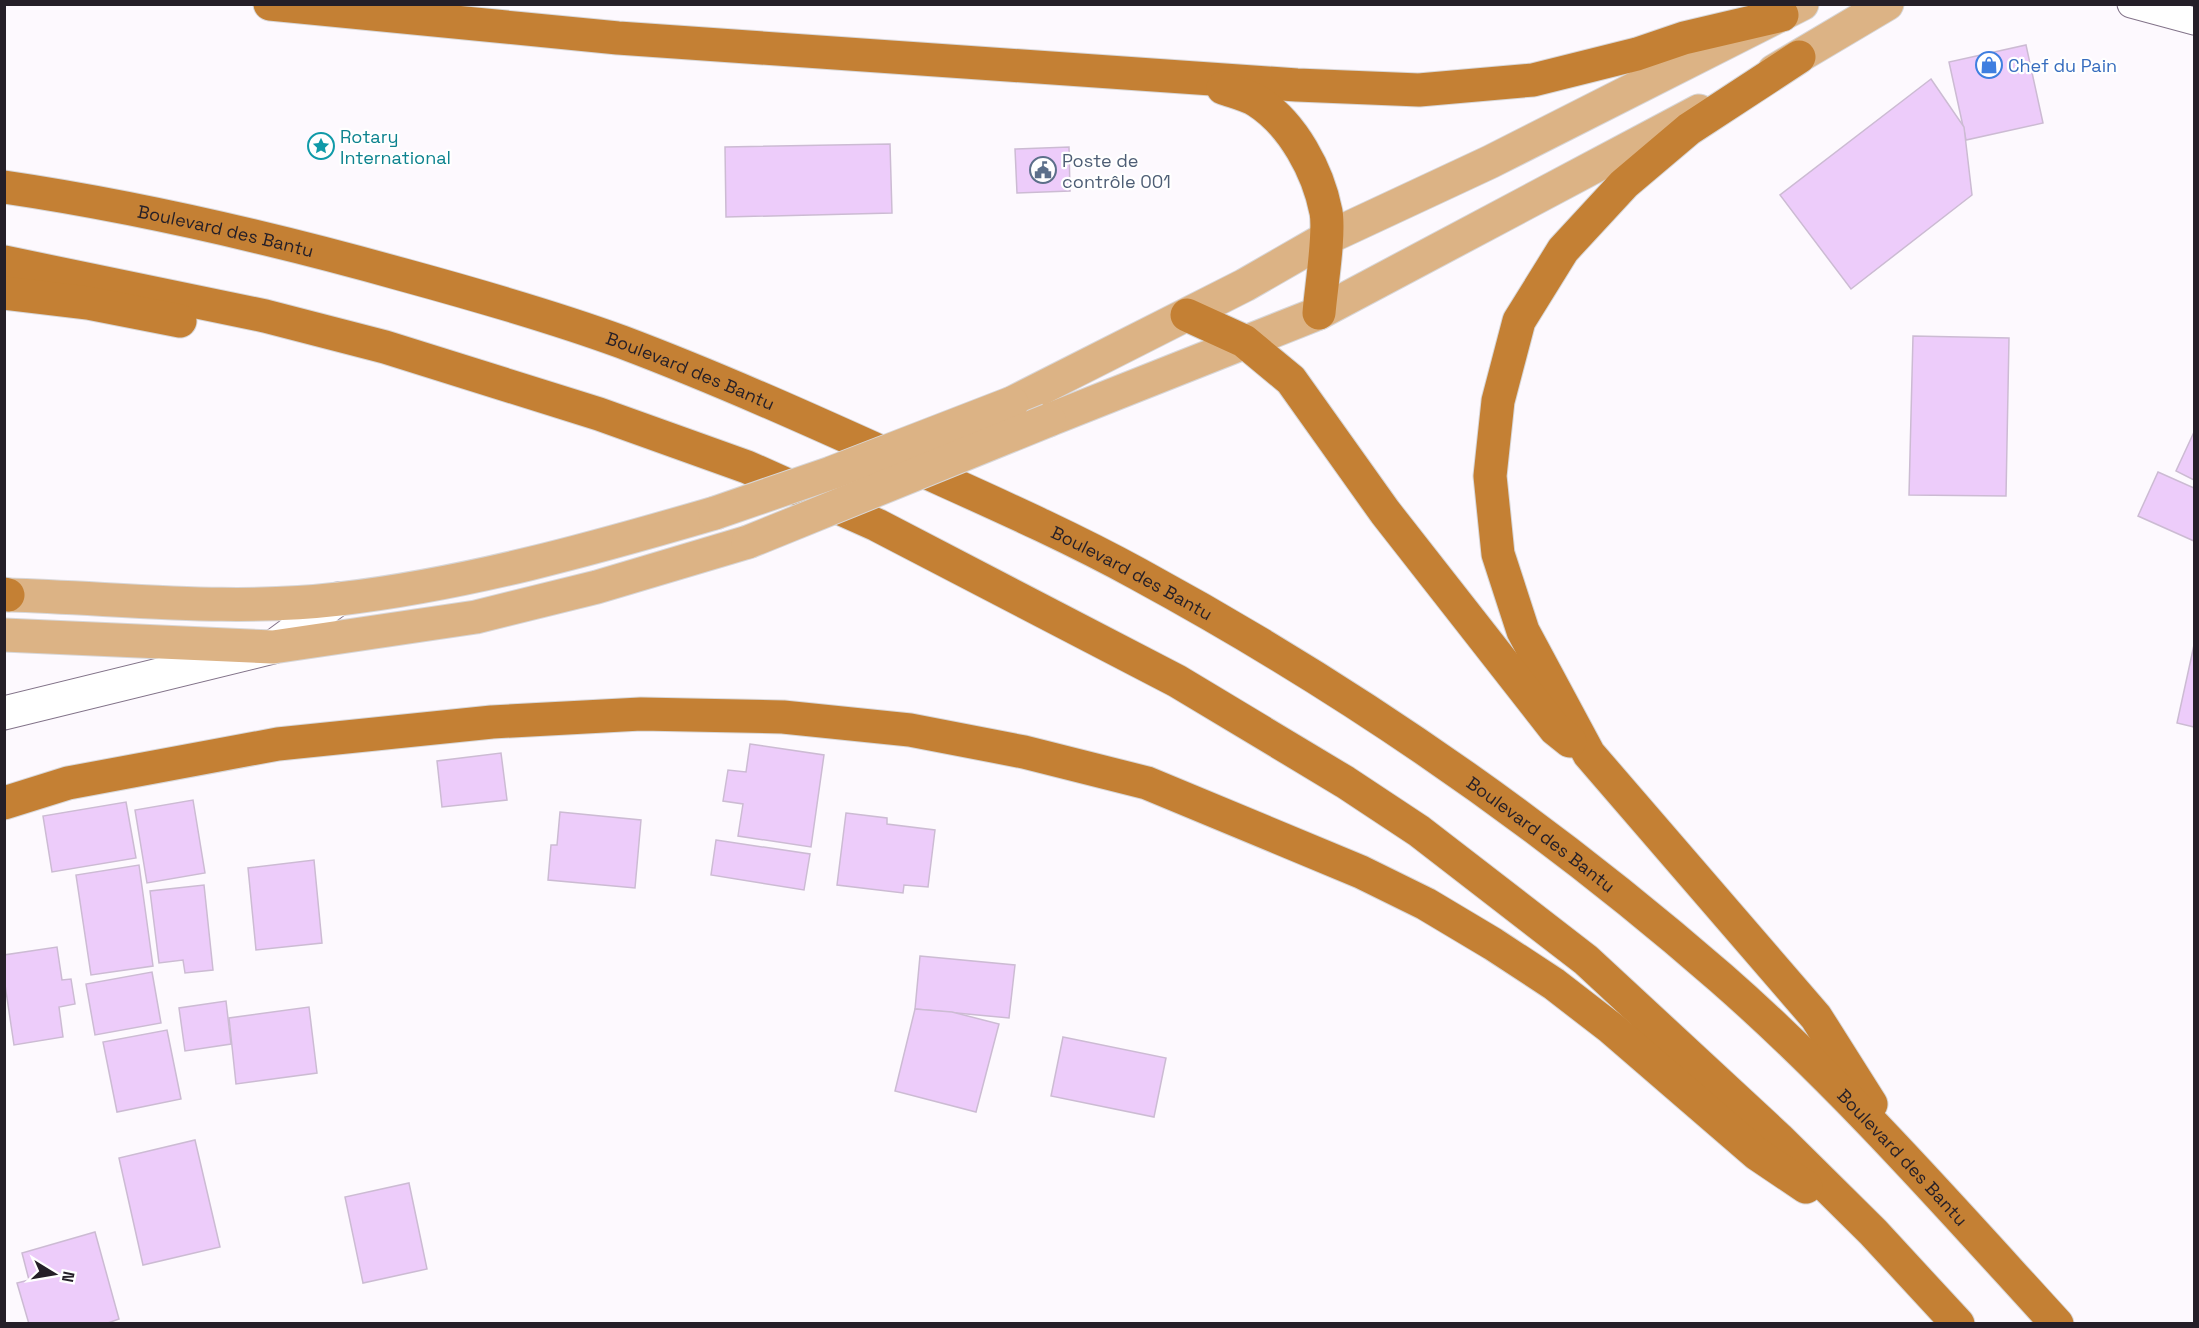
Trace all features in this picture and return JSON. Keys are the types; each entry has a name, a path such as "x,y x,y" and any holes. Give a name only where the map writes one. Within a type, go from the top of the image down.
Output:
{"highway":[{"path":"270,4 618,38 1190,76 1347,89 1419,90 1533,80 1792,10"},
{"path":"1799,57 1689,129 1624,184 1563,250 1519,321 1498,401 1490,476 1498,554 1523,632 1589,754 1816,1017 1908,1161"},
{"path":"1190,76 1256,100 1295,138 1307,160 1326,213 1319,313"},
{"name":"Boulevard des Bantu","path":"4,187 143,210 252,234 482,297 617,340 831,429 1132,570 1337,691 1444,762 1576,861 1719,976 1788,1040 1908,1161 2057,1323"},
{"path":"4,262 265,316 385,347 599,414 747,467 877,525 1177,681 1267,734 1419,831 1586,960 1778,1138 1873,1232 1958,1323"},
{"path":"4,293 88,303 483,377"},
{"path":"1187,315 1244,341 1291,380 1385,512 1460,611 1555,729 1589,754"},
{"path":"4,803 68,783 278,744 492,722 640,714 783,717 910,730 1077,763 1147,783 1361,872 1426,904 1494,944 1554,984 1611,1028 1757,1154 1873,1232"}],"main road":[{"path":"4,635 273,647 476,617 597,587 748,542 1244,341 1319,313 1799,57 1887,4"},
{"path":"6,596 121,598 183,604 338,599 521,566 715,513 831,473 1012,403 1187,315 1325,239 1490,162 1792,10"}],"street":[{"path":"2130,4 2194,21"},
{"path":"4,713 273,647 338,599"}],"building":[{"path":"2026,45 2043,123 1966,140 1949,62"},
{"path":"1931,79 1964,127 1972,195 1851,289 1780,195"},
{"path":"890,144 892,213 726,217 725,147"},
{"name":"Poste de contrôle 001","path":"1069,147 1070,191 1017,193 1015,149"},
{"path":"1913,336 2009,338 2006,496 1909,495"},
{"path":"2194,432 2194,480 2176,471"},
{"path":"2158,472 2194,488 2194,541 2138,516"},
{"path":"2194,645 2194,727 2177,723"},
{"path":"750,744 824,755 811,847 738,836 743,804 723,801 728,770 746,772"},
{"path":"501,753 507,800 442,807 437,761"},
{"path":"193,800 205,873 147,883 135,810"},
{"path":"126,802 136,858 52,872 43,816"},
{"path":"560,812 641,820 635,888 548,880 551,845 557,845"},
{"path":"846,813 887,818 887,824 935,830 928,887 904,885 903,893 837,885"},
{"path":"716,840 810,854 804,890 711,875"},
{"path":"314,860 322,943 256,950 248,868"},
{"path":"139,865 153,966 91,975 76,875"},
{"path":"204,885 213,970 185,973 183,960 159,963 150,891"},
{"path":"57,947 62,980 71,979 75,1004 59,1007 63,1037 14,1045 4,978 4,955"},
{"path":"920,956 1015,965 1009,1018 915,1009"},
{"path":"152,972 161,1023 95,1035 86,984"},
{"path":"226,1001 231,1044 185,1051 179,1008"},
{"path":"309,1007 317,1073 236,1084 229,1018"},
{"path":"915,1009 952,1012 999,1024 976,1112 895,1091"},
{"path":"167,1030 181,1099 117,1112 103,1042"},
{"path":"1063,1037 1166,1058 1154,1117 1051,1096"},
{"path":"195,1140 220,1247 143,1265 119,1158"},
{"path":"409,1183 427,1269 363,1283 345,1197"},
{"path":"95,1232 119,1319 105,1324 29,1324 17,1283 29,1280 22,1253"}],"place":[{"name":"Chef du Pain","path":"1989,65"},
{"name":"Rotary International","path":"321,146"},
{"name":"Poste de contrôle 001","path":"1043,170"}]}
